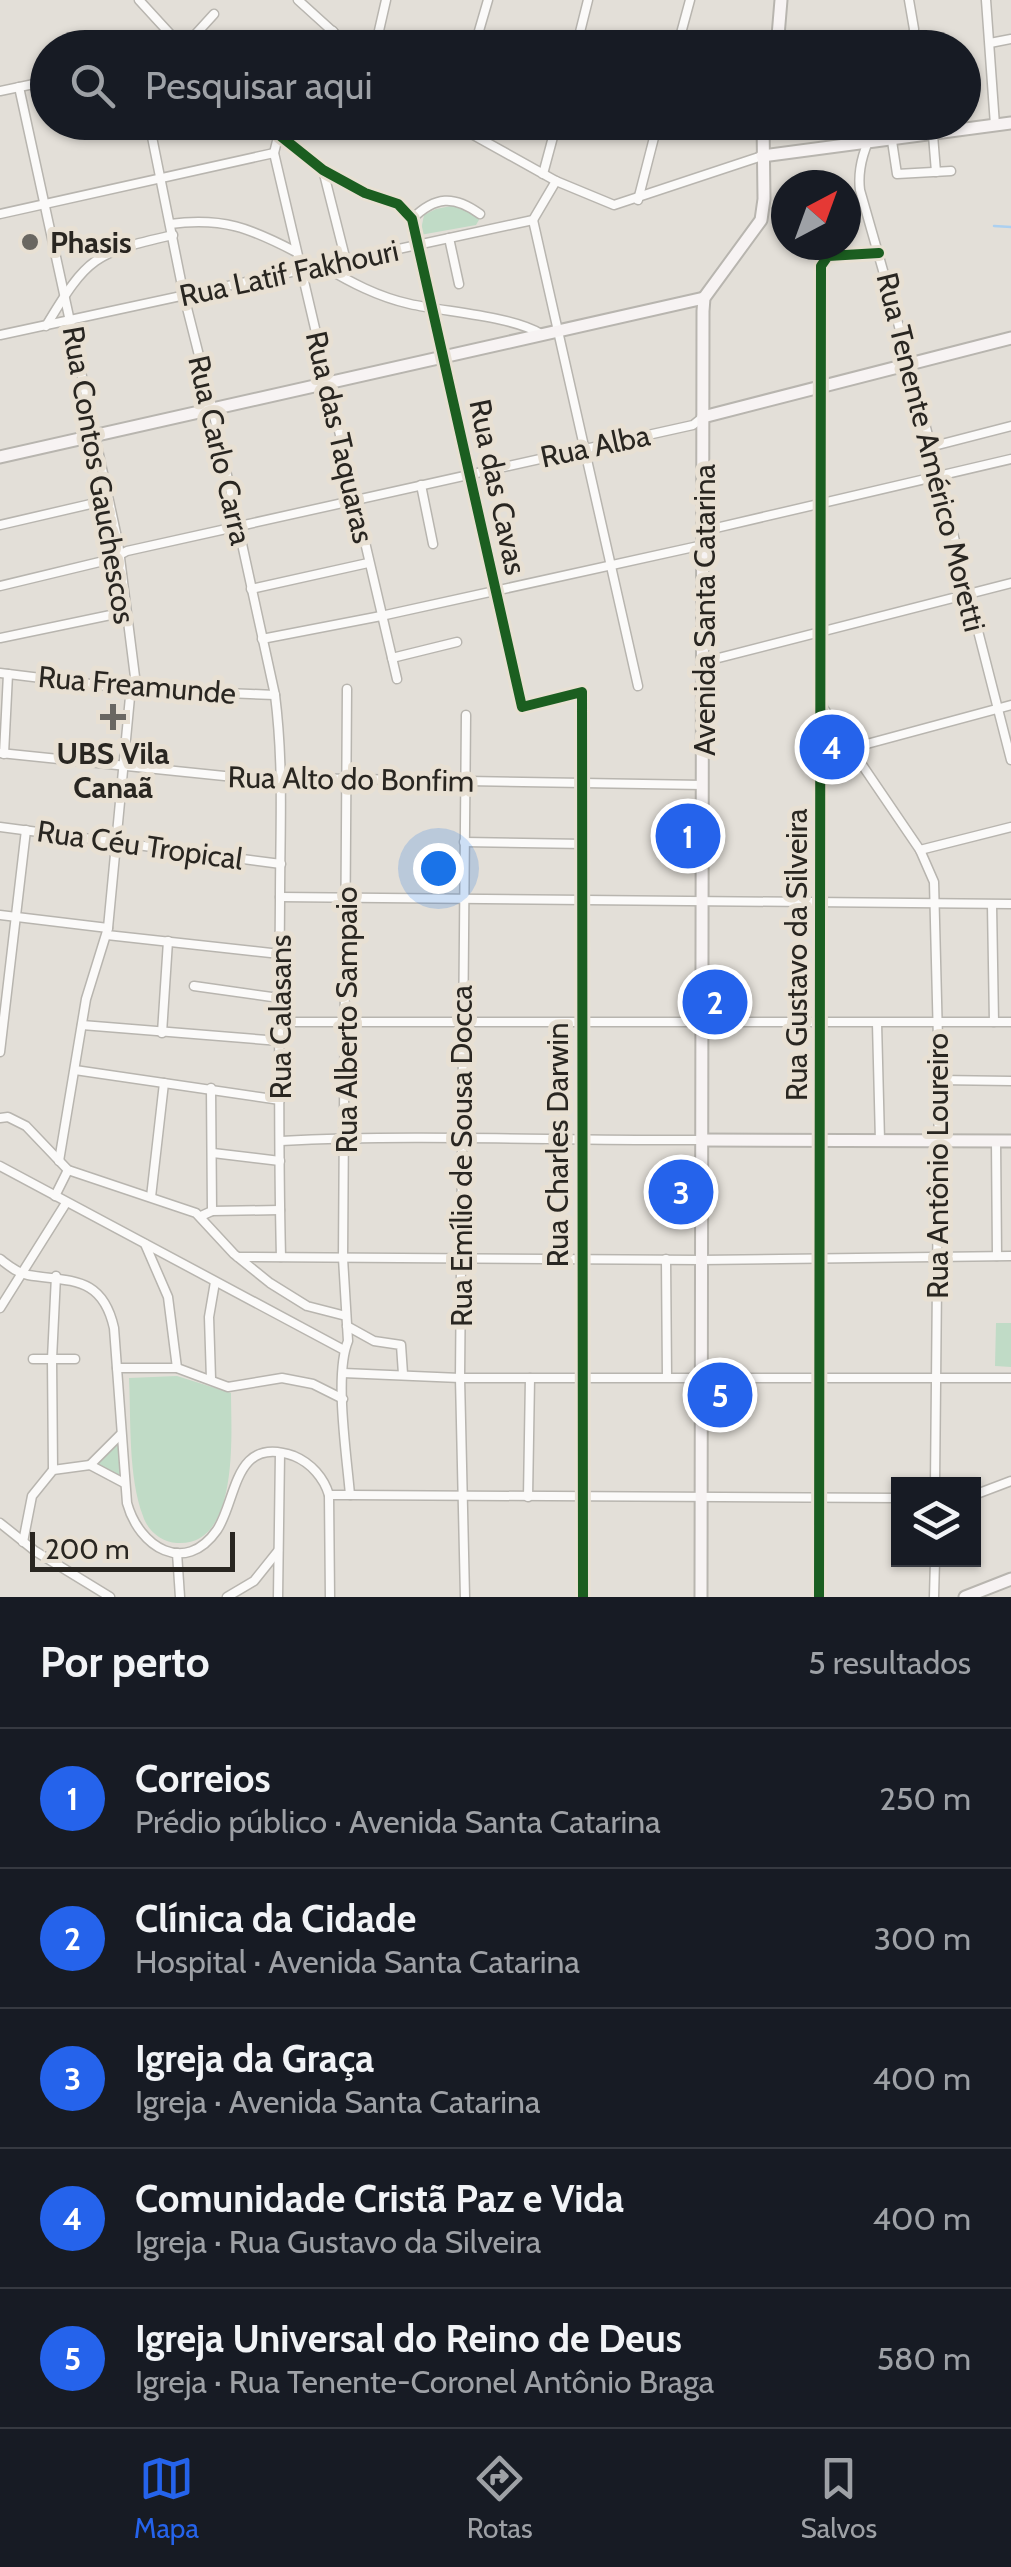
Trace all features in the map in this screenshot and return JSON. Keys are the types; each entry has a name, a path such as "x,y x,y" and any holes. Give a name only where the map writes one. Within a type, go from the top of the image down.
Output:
{"street":[{"path":"139,0 166,30"},
{"path":"298,0 332,30"},
{"path":"379,30 386,0"},
{"path":"479,30 488,0"},
{"path":"580,30 588,0"},
{"path":"682,30 690,0"},
{"path":"778,30 780,0"},
{"path":"909,0 914,30"},
{"path":"986,0 995,126"},
{"path":"199,30 214,14"},
{"path":"990,43 1011,39"},
{"path":"0,91 30,85"},
{"name":"Rua Contos Gauchescos","path":"19,87 30,137"},
{"path":"981,128 1011,123"},
{"name":"Rua Contos Gauchescos","path":"31,140 119,556 134,677 108,932 91,976 60,1161"},
{"name":"Rua Carlo Carra","path":"153,140 184,296 275,694 283,778"},
{"name":"Rua das Taquaras","path":"277,140 274,153 296,252 397,679"},
{"path":"283,140 323,170 404,208 412,219 431,202 448,199 460,201 480,214"},
{"path":"482,140 556,181 614,205 762,156 899,140"},
{"path":"543,174 552,140"},
{"path":"638,200 653,140"},
{"path":"0,457 704,298 762,220 763,140"},
{"path":"866,144 868,140"},
{"path":"934,140 936,172"},
{"path":"892,141 897,174 951,171"},
{"name":"Rua Tenente Américo Moretti","path":"866,144 858,176 860,190 910,365 1011,760"},
{"path":"0,214 274,153"},
{"path":"323,170 346,261"},
{"path":"556,181 533,220 638,686"},
{"name":"Rua das Cavas","path":"412,219 522,707 582,692"},
{"name":"Rua Latif Fakhouri","path":"0,336 533,220"},
{"path":"170,224 222,222 296,252"},
{"path":"46,326 66,292 102,254 173,235"},
{"path":"449,238 459,284"},
{"name":"Rua Gustavo da Silveira","path":"819,1597 816,1498 822,905 821,266 828,256 880,253"},
{"path":"323,266 385,296 520,325 542,336"},
{"name":"Avenida Santa Catarina","path":"701,1597 704,298"},
{"name":"Rua Alba","path":"0,586 127,551 692,425 704,416 1011,338"},
{"path":"930,446 1011,426"},
{"path":"703,530 1011,459"},
{"path":"421,485 434,544"},
{"path":"0,525 108,500"},
{"path":"262,639 703,545"},
{"path":"251,589 368,563"},
{"path":"704,662 1011,583"},
{"path":"0,638 125,612"},
{"path":"392,658 457,642"},
{"path":"2,754 4,673"},
{"name":"Rua Freamunde","path":"4,673 131,689 275,694"},
{"name":"Rua Alberto Sampaio","path":"347,689 343,1258 348,1341 344,1350 343,1399 350,1495"},
{"name":"Rua Charles Darwin","path":"582,692 582,1597"},
{"name":"Rua Antônio Loureiro","path":"819,700 920,850 934,882 939,1080 935,1477"},
{"path":"852,748 1011,706"},
{"name":"Rua Emílio de Sousa Docca","path":"465,1597 460,1378 466,716"},
{"name":"Rua Alto do Bonfim","path":"2,754 234,778 703,785"},
{"name":"Rua Calasans","path":"281,1257 279,998 283,778"},
{"name":"Rua Céu Tropical","path":"0,827 280,864"},
{"path":"920,850 1011,827"},
{"path":"0,1052 26,830"},
{"path":"464,842 584,844"},
{"path":"280,897 1011,904"},
{"path":"992,905 994,1022"},
{"path":"0,915 168,942 280,954"},
{"path":"162,1032 168,942"},
{"path":"194,986 279,998"},
{"path":"280,1022 1011,1022"},
{"path":"877,1023 880,1140"},
{"path":"82,1025 280,1041"},
{"path":"75,1070 280,1100"},
{"path":"939,1080 1011,1081"},
{"path":"151,1197 164,1083"},
{"path":"211,1088 212,1211"},
{"path":"0,1118 26,1126 68,1170 201,1216 238,1258 298,1302 347,1321 374,1341 399,1344 403,1348 404,1374"},
{"path":"281,1140 463,1137 582,1142 1011,1141"},
{"path":"996,1142 997,1256"},
{"path":"213,1153 280,1161"},
{"path":"0,1166 344,1350"},
{"path":"55,1196 68,1170"},
{"path":"0,1308 66,1202"},
{"path":"201,1216 212,1211 280,1210"},
{"path":"145,1244 168,1297 177,1368"},
{"path":"238,1258 820,1260 1011,1256"},
{"path":"0,1259 23,1274 82,1282 104,1302 112,1318 124,1482 135,1528 156,1546 177,1553 194,1549 217,1530 234,1480 243,1468 254,1459 280,1453 300,1459 314,1469 330,1495 329,1596"},
{"path":"666,1260 667,1377"},
{"path":"23,1542 32,1496 54,1470 52,1359 56,1276"},
{"path":"211,1378 208,1317 215,1282"},
{"path":"34,1360 75,1359"},
{"path":"118,1368 177,1368 234,1388 282,1378 312,1384 343,1399"},
{"path":"343,1372 460,1378 1011,1378"},
{"path":"528,1497 530,1378"},
{"path":"90,1465 120,1435"},
{"path":"278,1597 280,1453"},
{"path":"54,1470 90,1465 124,1482"},
{"path":"981,1492 1011,1480"},
{"path":"330,1495 891,1498"},
{"path":"0,1523 105,1596"},
{"path":"227,1597 254,1581 278,1551"},
{"path":"177,1553 180,1597"},
{"path":"934,1567 934,1597"},
{"path":"966,1597 1000,1590 1011,1579"},
{"path":"254,1581 278,1582"}],"green space":[{"path":"456,205 480,218 476,225 420,235 424,215"},
{"path":"996,1323 1011,1323 1011,1367 995,1366"},
{"path":"177,1376 231,1393 231,1459 222,1508 212,1527 197,1539 177,1543 152,1531 138,1501 131,1448 129,1378"},
{"path":"122,1436 127,1492 91,1467"}],"waterway":[{"path":"994,226 1011,227"}],"cycle path":[{"path":"286,140 323,170 365,193 398,204 412,219 522,707 582,692 583,1597"},
{"path":"819,1597 821,266 828,256 879,253"}],"place":[{"name":"Phasis","path":"30,242"},
{"name":"UBS Vila Canaã","path":"113,717"},
{"name":"Comunidade Cristã Paz e Vida","path":"832,747"},
{"name":"Correios","path":"688,836"},
{"name":"Clínica da Cidade","path":"715,1002"},
{"name":"Igreja da Graça","path":"681,1192"},
{"name":"Igreja Universal do Reino de Deus","path":"720,1395"}]}
